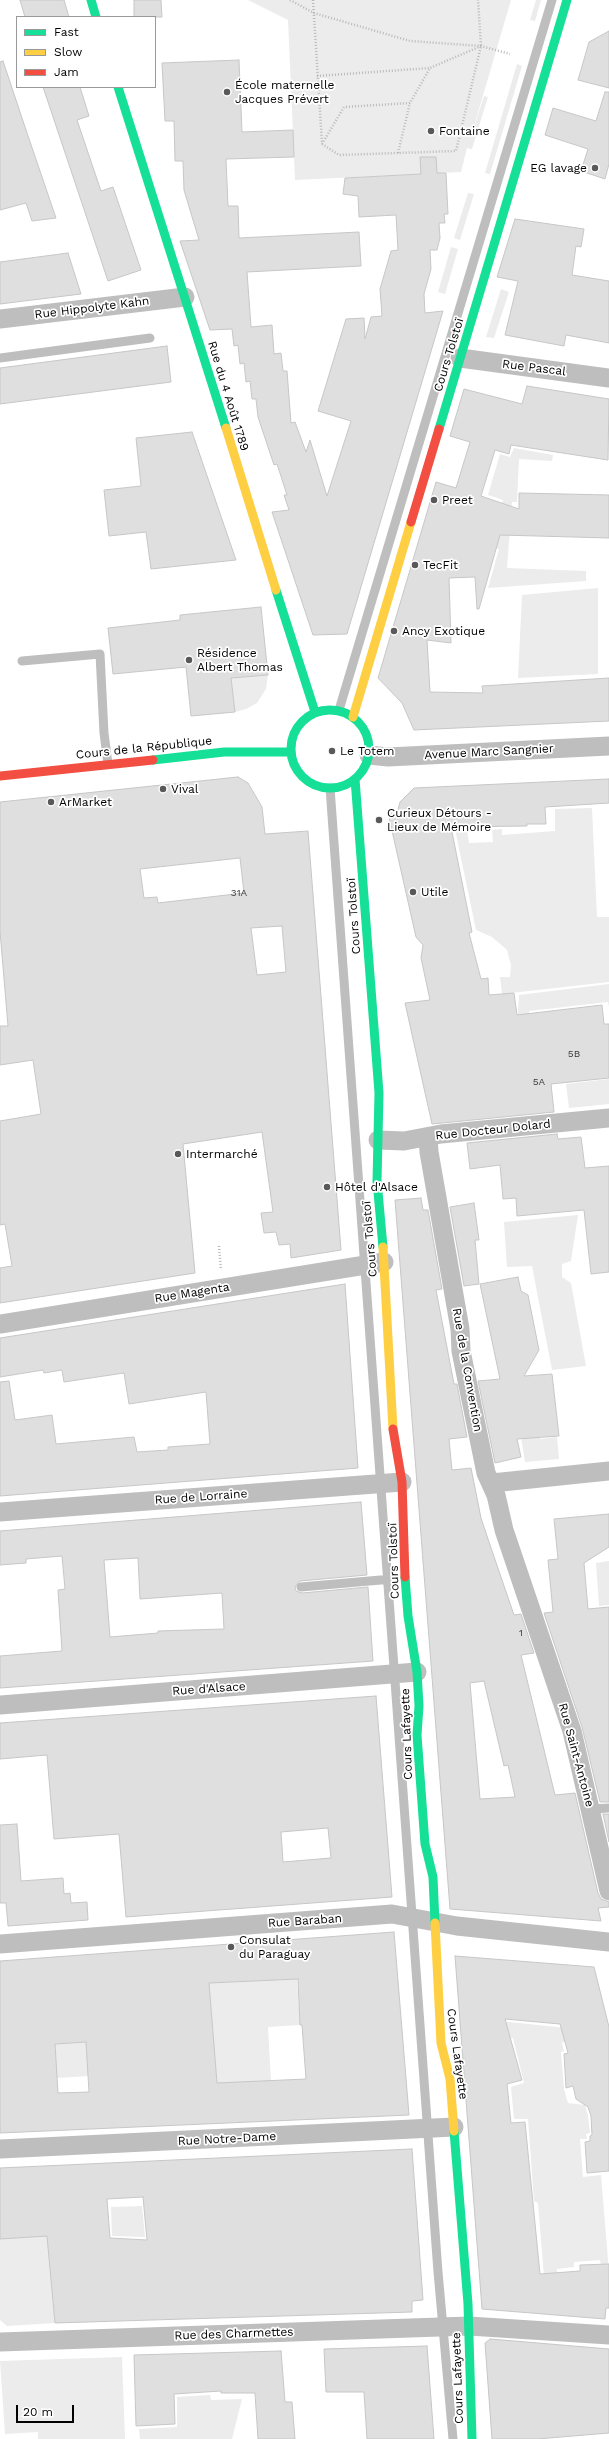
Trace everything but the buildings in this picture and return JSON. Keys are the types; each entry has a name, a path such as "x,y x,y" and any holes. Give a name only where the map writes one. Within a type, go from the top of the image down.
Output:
{"main road":[{"path":"91,0 96,16"},
{"name":"Cours Tolstoï","path":"353,716 567,0"},
{"name":"Rue du 4 Août 1789","path":"118,88 315,712"},
{"path":"323,710 339,710 353,716 366,734 369,755 362,772 355,779 347,784 330,788 314,784 300,774 296,768 291,752 294,733 303,721 315,712 323,710"},
{"name":"Cours de la République","path":"0,776 224,752 291,752"},
{"name":"Cours Tolstoï","path":"355,779 379,1093 378,1181 384,1262 385,1315 393,1429 402,1482 405,1578 408,1616 417,1672"},
{"name":"Cours Lafayette","path":"417,1672 419,1706 417,1735 425,1844 433,1877 438,1962 437,1986 441,2043 450,2079 469,2326 471,2365 468,2391 472,2439"}],"street":[{"name":"Rue Hippolyte Kahn","path":"0,320 185,297"},
{"name":"Rue Pascal","path":"460,358 609,378"},
{"name":"Avenue Marc Sangnier","path":"369,755 388,757 609,746"},
{"name":"Rue Docteur Dolard","path":"378,1140 404,1141 428,1137 609,1118"},
{"name":"Rue de la Convention","path":"428,1137 430,1159 460,1329 461,1351 486,1473 492,1483 526,1599"},
{"name":"Rue Magenta","path":"0,1324 384,1262"},
{"path":"492,1483 609,1471"},
{"name":"Rue de Lorraine","path":"0,1512 402,1482"},
{"name":"Rue Saint-Antoine","path":"526,1599 600,1809 609,1891"},
{"name":"Rue d'Alsace","path":"0,1705 417,1672"},
{"name":"Rue Baraban","path":"0,1944 392,1914 436,1922 609,1942"},
{"name":"Rue Notre-Dame","path":"0,2149 454,2127"},
{"name":"Rue des Charmettes","path":"0,2342 469,2326 609,2335"}],"lane":[{"name":"Cours Tolstoï","path":"339,710 552,0"},
{"path":"0,358 150,338"},
{"path":"22,661 100,654 104,733 108,764"},
{"path":"330,788 354,1096 363,1266 443,2327 453,2439"},
{"path":"301,1587 405,1578"}],"path":[{"path":"290,0 314,13 410,41 481,46 510,54"},
{"path":"313,0 322,144"},
{"path":"322,144 339,155 456,151 481,46 478,0"},
{"path":"317,76 430,68 481,46"},
{"path":"398,153 410,103 430,68"},
{"path":"322,144 344,107 410,103"},
{"path":"219,1246 221,1272"}],"shaded area":[{"path":"248,0 511,0 470,140 484,96 488,97 472,149 467,148 461,172 295,180 288,20"},
{"path":"536,0 541,0 535,21 530,20"},
{"path":"517,64 522,66 490,174 485,173"},
{"path":"468,193 474,194 460,240 454,238"},
{"path":"451,247 458,249 445,294 438,292"},
{"path":"501,289 509,292 494,338 486,337"},
{"path":"514,448 553,455 552,461 519,459 517,502 512,502 507,568 586,571 586,581 488,588 499,549 490,546 503,500 488,495 500,454 510,457"},
{"path":"598,588 598,674 518,678 522,595"},
{"path":"268,675 266,689 257,703 246,709 235,712 231,678"},
{"path":"592,808 597,917 609,917 609,982 502,994 500,977 510,977 511,965 507,950 492,937 476,930 455,829 467,829 469,843 493,842 492,830 502,829 502,835 555,831 555,809"},
{"path":"609,984 609,1007 608,1002 529,1011 533,1046 525,1070 518,1013 519,995"},
{"path":"609,1079 609,1104 569,1108 566,1084"},
{"path":"578,1215 571,1261 562,1264 562,1277 571,1283 586,1366 552,1370 532,1266 507,1267 504,1222"},
{"path":"536,1391 540,1439 557,1437 559,1459 525,1462 518,1418"},
{"path":"609,1561 609,1605 599,1606 596,1563"},
{"path":"297,1979 300,2025 268,2027 271,2082 217,2083 209,1983"},
{"path":"500,2021 566,2028 569,2040 562,2043 564,2051 561,2052 564,2089 568,2103 585,2105 588,2116 590,2133 586,2134 587,2139 580,2139 583,2177 601,2175 609,2272 602,2272 600,2260 574,2262 574,2267 557,2269 557,2277 544,2277 538,2203 534,2201 528,2119 514,2119 511,2087 524,2083 513,2038 502,2038"},
{"path":"86,2042 89,2076 57,2078 55,2044"},
{"path":"142,2206 145,2237 112,2236 111,2207"},
{"path":"47,2235 55,2323 7,2326 0,2320 0,2239"},
{"path":"122,2357 125,2439 38,2439 38,2432 5,2434 0,2361"},
{"path":"210,2395 211,2400 242,2399 232,2439 140,2439 139,2429 177,2427 177,2397"}],"traffic: fast":[{"path":"91,0 96,16"},
{"path":"439,429 567,0"},
{"path":"118,88 226,428"},
{"path":"276,590 315,712"},
{"path":"330,710 345,713 358,721 366,734 369,749 366,764 358,777 345,785 330,788 315,785 302,777 294,764 291,749 294,734 302,721 315,713 330,710"},
{"path":"153,760 224,752 291,752"},
{"path":"355,779 379,1093 377,1181 383,1247"},
{"path":"405,1577 408,1616 417,1672 419,1706 417,1735 425,1844 433,1877 435,1923"},
{"path":"454,2131 468,2304 472,2439"}],"traffic: slow":[{"path":"226,428 276,590"},
{"path":"353,717 411,522"},
{"path":"383,1247 393,1429"},
{"path":"435,1923 441,2043 450,2079 454,2131"}],"traffic: jam":[{"path":"411,522 439,429"},
{"path":"0,776 153,760"},
{"path":"393,1429 402,1482 405,1577"}],"place":[{"name":"École maternelle Jacques Prévert","path":"227,92"},
{"name":"Fontaine","path":"431,131"},
{"name":"EG lavage","path":"595,168"},
{"name":"Preet","path":"434,500"},
{"name":"TecFit","path":"415,565"},
{"name":"Ancy Exotique","path":"394,631"},
{"name":"Résidence Albert Thomas","path":"189,660"},
{"name":"Le Totem","path":"332,751"},
{"name":"Vival","path":"163,789"},
{"name":"ArMarket","path":"51,802"},
{"name":"Curieux Détours - Lieux de Mémoire","path":"379,820"},
{"name":"Utile","path":"413,892"},
{"name":"Intermarché","path":"178,1154"},
{"name":"Hôtel d'Alsace","path":"327,1187"},
{"name":"Consulat du Paraguay","path":"231,1947"}]}
